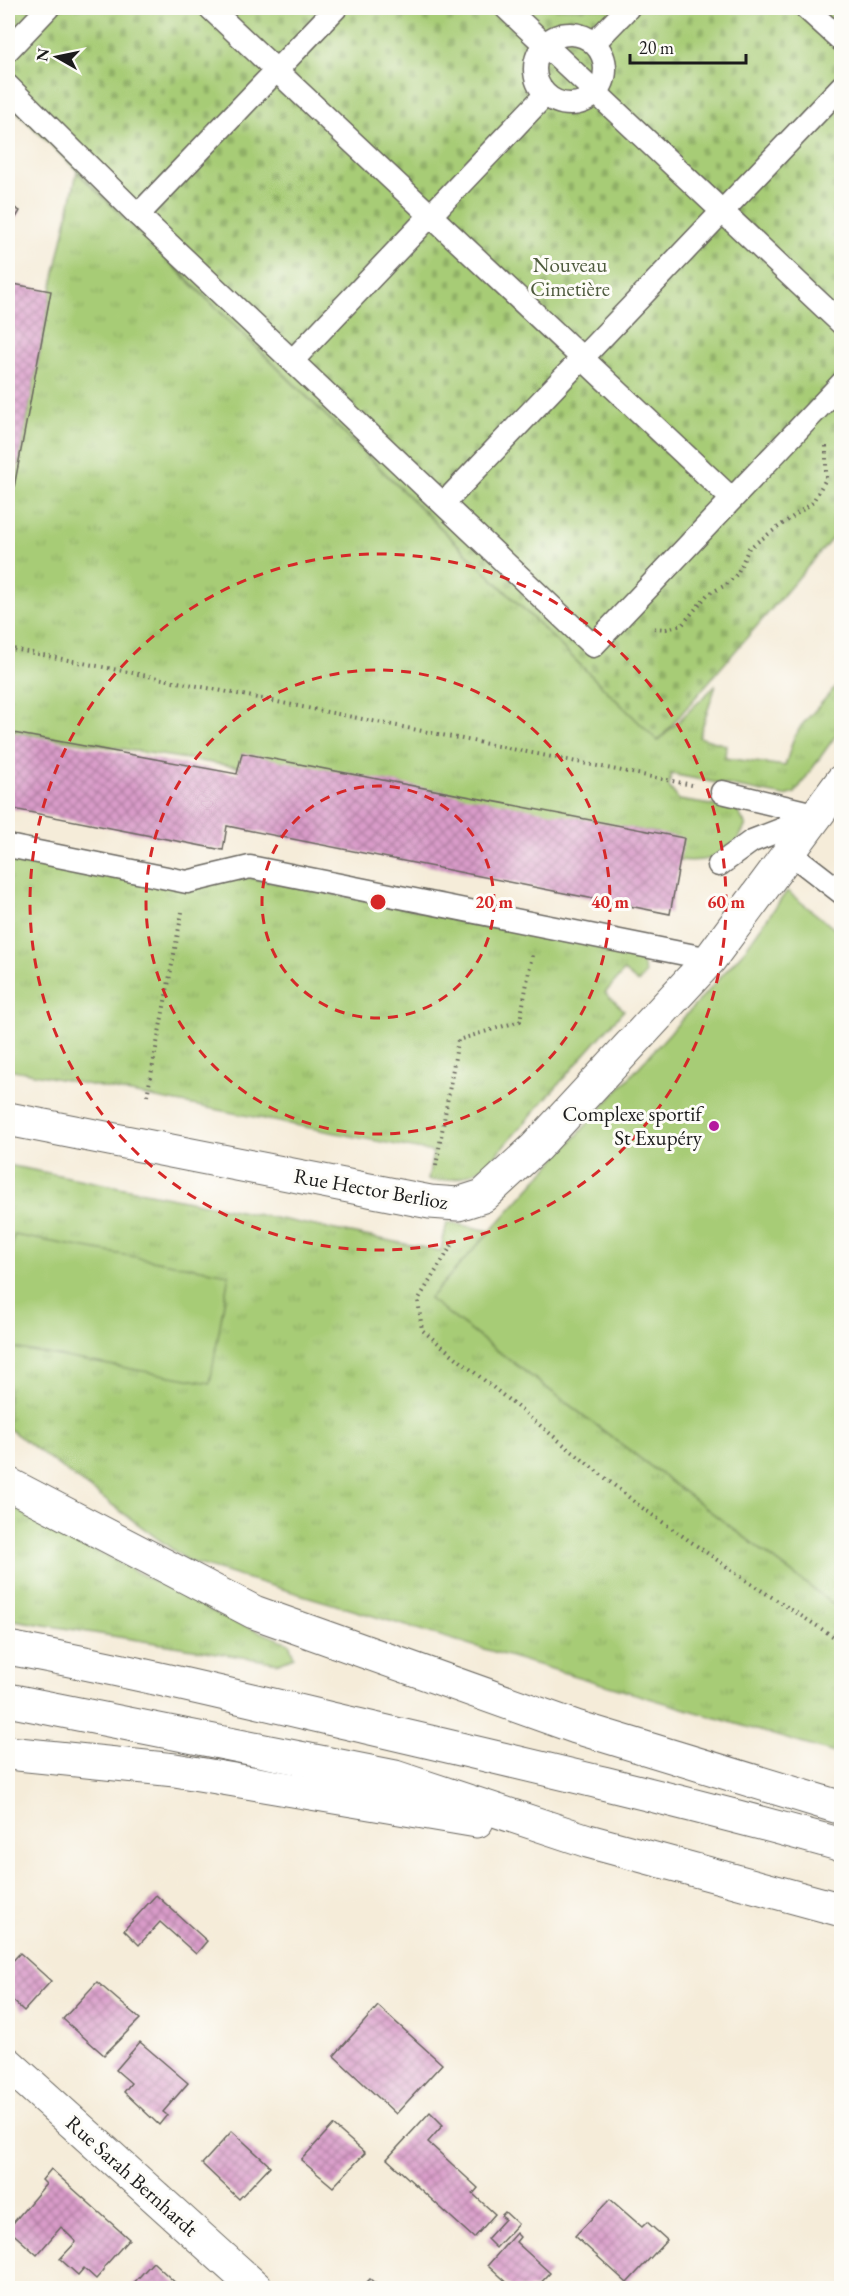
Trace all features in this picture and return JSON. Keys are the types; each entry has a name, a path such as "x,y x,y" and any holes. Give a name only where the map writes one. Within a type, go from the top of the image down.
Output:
{"main road":[{"name":"Rue Hector Berlioz","path":"8,1119 430,1202 458,1204 483,1196 536,1147 710,959 842,781"},
{"path":"8,1484 254,1612 576,1727 842,1808"},
{"path":"8,1648 92,1664 520,1762 842,1845"},
{"path":"8,1700 395,1777 588,1841 842,1910"},
{"path":"8,1753 175,1770 588,1841"},
{"name":"Rue Sarah Bernhardt","path":"8,2064 256,2289"}],"lane":[{"path":"8,50 48,8"},
{"path":"210,8 732,499"},
{"path":"138,215 336,8"},
{"path":"506,8 842,324"},
{"path":"594,43 628,8"},
{"path":"806,8 842,41"},
{"path":"560,34 578,35 594,43 604,58 604,76 596,92 580,103 561,104 545,95 535,78 535,60 544,44 560,34"},
{"path":"8,86 138,215 593,646 842,383"},
{"path":"444,503 842,86"},
{"path":"293,360 545,95"},
{"path":"722,792 818,815"},
{"path":"719,865 752,841 818,815"},
{"path":"8,846 188,882 250,867 710,959"},
{"path":"789,852 842,893"}],"path":[{"path":"625,611 649,627 666,629 682,625 708,594 726,585 737,574 748,548 812,503 826,479 827,449 820,431 808,418"},
{"path":"8,648 654,776 722,792"},
{"path":"147,1096 188,882"},
{"path":"430,1202 458,1040 520,1021 538,925"},
{"path":"483,1196 418,1300 422,1330 641,1507 753,1585 842,1642"}],"green space":[{"name":"Nouveau Cimetière","path":"17,8 841,8 841,528 658,741 8,103 8,17"},
{"path":"77,172 658,741 716,685 699,737 726,745 725,758 785,766 793,740 801,726 841,681 841,728 795,793 784,796 671,774 669,787 679,800 736,809 746,825 736,844 729,851 708,859 687,861 680,860 658,833 8,731 8,520 51,291"},
{"path":"8,854 251,878 627,951 640,960 645,974 638,983 624,971 605,993 624,1010 488,1164 460,1178 428,1180 433,1152 8,1069"},
{"name":"Complexe sportif St Exupéry","path":"787,891 841,934 841,1610 429,1299 743,952"},
{"path":"8,1165 441,1251 447,1222 490,1231 429,1299 841,1610 841,1755 188,1561 8,1428"},
{"path":"14,1235 229,1274 210,1383 8,1347 8,1272"},
{"path":"8,1505 225,1618 289,1643 294,1657 279,1663 8,1619"}],"building":[{"path":"8,204 20,211 11,226 8,225"},
{"path":"8,283 51,291 9,514 8,514"},
{"path":"8,732 237,774 242,753 684,838 670,914 227,826 223,850 8,808"},
{"path":"156,1895 207,1941 196,1954 160,1922 139,1945 124,1930"},
{"path":"20,1953 51,1981 24,2011 8,1996 8,1966"},
{"path":"97,1982 140,2019 104,2055 63,2019"},
{"path":"378,2006 442,2064 396,2114 334,2056"},
{"path":"140,2042 188,2083 163,2112 167,2115 159,2125 124,2092 131,2083 116,2070"},
{"path":"430,2112 443,2125 428,2142 478,2188 473,2194 495,2214 474,2238 387,2159"},
{"path":"333,2125 365,2153 333,2187 301,2160"},
{"path":"232,2131 270,2166 239,2199 202,2164"},
{"path":"51,2169 129,2239 96,2279 84,2268 78,2275 60,2259 76,2242 61,2227 37,2255 8,2229 46,2184 42,2180"},
{"path":"610,2199 642,2227 647,2222 667,2240 627,2283 575,2236"},
{"path":"505,2212 518,2224 496,2248 487,2239 505,2219 501,2216"},
{"path":"516,2233 520,2237 516,2242 550,2273 536,2288 513,2288 488,2265"},
{"path":"153,2262 181,2288 129,2288"},
{"path":"370,2279 381,2288 361,2288"}],"place":[{"name":"Complexe sportif St Exupéry","path":"714,1126"}]}
